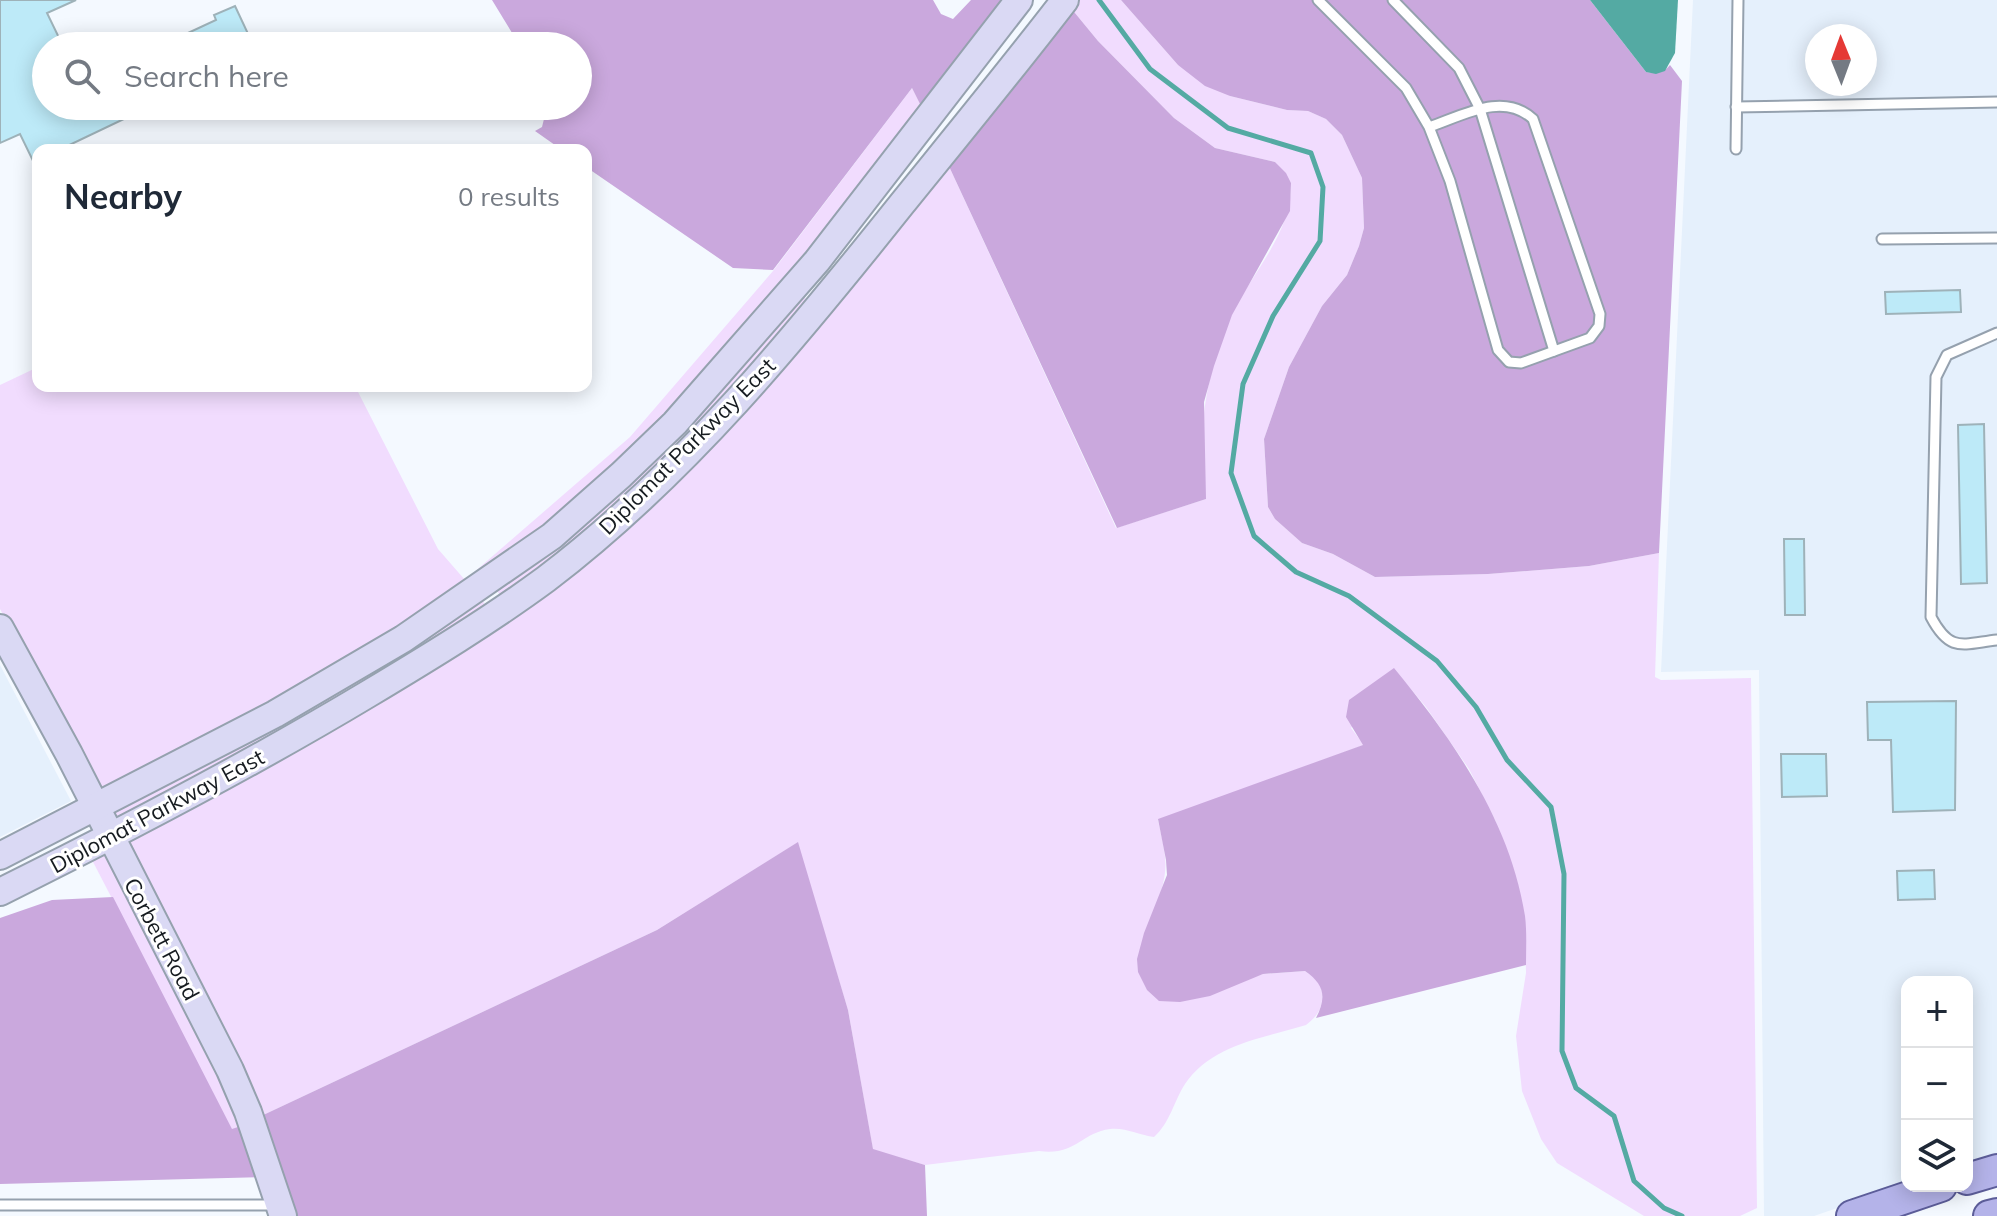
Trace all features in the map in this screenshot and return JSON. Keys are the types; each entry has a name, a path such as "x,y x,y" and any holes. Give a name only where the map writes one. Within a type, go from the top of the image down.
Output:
{"main road":[{"name":"Diplomat Parkway East","path":"0,856 275,714 403,639 552,536 675,423 807,273 878,186 968,63 1019,0"},
{"name":"Diplomat Parkway East","path":"0,892 110,838 281,746 465,635 546,579 626,513 724,415 830,292 1065,0"},
{"path":"807,273 830,292"},
{"path":"483,585 500,611"},
{"name":"Corbett Road","path":"0,628 230,1070 248,1112 281,1210"},
{"path":"1973,1177 1997,1170"},
{"path":"1852,1216 1923,1192"},
{"path":"1989,1216 1997,1214"}],"lane":[{"path":"1318,0 1406,88 1429,127 1450,181 1498,350 1509,362 1521,363 1590,338 1599,326 1600,314 1533,119 1523,109 1508,105 1480,109 1429,127"},
{"path":"1393,0 1459,68 1480,109 1554,351"},
{"path":"1736,149 1738,0"},
{"path":"1736,107 1997,102"},
{"path":"1882,239 1997,238"},
{"path":"1997,333 1947,355 1936,377 1931,617 1940,635 1955,644 1997,640"},
{"path":"0,1205 281,1210"}],"shaded area":[{"path":"492,0 933,0 941,14 953,19 971,0 1007,0 923,110 912,88 773,270 733,268 592,171 592,144 553,144 535,131 542,127 544,120 592,120 592,32 511,32"},
{"path":"1076,0 1121,0 1178,65 1230,96 1287,110 1308,111 1326,119 1342,135 1362,178 1364,228 1359,246 1347,275 1322,306 1289,367 1264,439 1268,507 1275,519 1302,543 1333,554 1375,577 1488,574 1589,566 1659,553 1655,677 1661,680 1751,678 1757,1208 1740,1216 1644,1216 1557,1163 1541,1139 1522,1091 1516,1036 1526,973 1525,919 1517,881 1495,820 1469,769 1426,707 1394,669 1351,728 1364,745 1158,820 1165,868 1159,898 1241,981 1263,974 1305,971 1319,981 1322,1000 1316,1016 1306,1025 1240,1044 1209,1060 1185,1084 1168,1119 1154,1137 1110,1129 1051,1152 925,1165 873,1150 848,1010 797,843 657,930 259,1117 122,842 551,587 947,162 1116,528 1206,499 1203,429 1215,358 1232,314 1270,251 1285,219 1291,183 1275,162 1215,148 1174,118 1098,41 1070,7"},
{"path":"1121,0 1590,0 1646,72 1656,73 1670,65 1682,81 1659,553 1589,566 1488,574 1375,577 1333,554 1302,543 1275,519 1268,507 1264,439 1289,367 1322,306 1347,275 1359,246 1364,228 1362,178 1342,135 1326,119 1308,111 1287,110 1230,96 1205,86 1178,65"},
{"path":"1590,0 1678,0 1675,53 1665,71 1656,74 1646,72"},
{"path":"1693,0 1997,0 1997,1158 1973,1165 1973,976 1901,976 1901,1186 1814,1216 1764,1216 1759,670 1661,672"},
{"path":"1070,7 1098,41 1174,118 1215,148 1275,162 1291,183 1290,211 1232,315 1204,402 1206,499 1117,528 947,162"},
{"path":"912,88 923,110 872,179 669,416 594,489 438,605 272,705 99,795 0,609 0,385 32,370 32,392 358,392 438,549 465,580 630,437 773,271"},
{"path":"800,294 810,302 790,327 620,505 502,598 495,588"},
{"path":"481,598 487,608 460,627 114,825 107,811"},
{"path":"0,665 71,801 0,837"},
{"path":"1394,668 1438,724 1493,815 1518,881 1526,922 1526,965 1316,1018 1322,1004 1322,992 1305,971 1263,974 1210,996 1180,1002 1159,1001 1147,990 1138,972 1137,959 1167,875 1158,819 1363,745 1346,717 1349,700"},
{"path":"798,842 848,1010 873,1149 925,1165 927,1216 292,1216 259,1117 657,930"},
{"path":"106,850 244,1125 232,1130 91,858"},
{"path":"113,897 232,1129 244,1125 261,1177 0,1184 0,918 52,900"}],"building":[{"path":"0,0 76,0 47,13 56,32 32,32 32,120 122,120 72,144 32,144 32,159 20,134 0,143"},
{"path":"235,6 247,32 190,32 216,20 214,15"},
{"path":"1960,290 1961,312 1886,314 1885,292"},
{"path":"1984,424 1987,583 1961,584 1958,425"},
{"path":"1784,539 1804,539 1805,615 1785,615"},
{"path":"1956,701 1955,810 1893,812 1891,740 1868,740 1867,702"},
{"path":"1781,754 1826,754 1827,796 1782,797"},
{"path":"1934,870 1935,899 1898,900 1897,871"}],"waterway":[{"path":"1099,0 1150,69 1228,128 1311,153 1323,187 1320,241 1273,316 1243,384 1231,473 1254,536 1296,572 1349,596 1437,661 1476,707 1507,760 1551,807 1564,874 1562,1051 1576,1088 1614,1116 1634,1181 1664,1208 1682,1216"}]}
